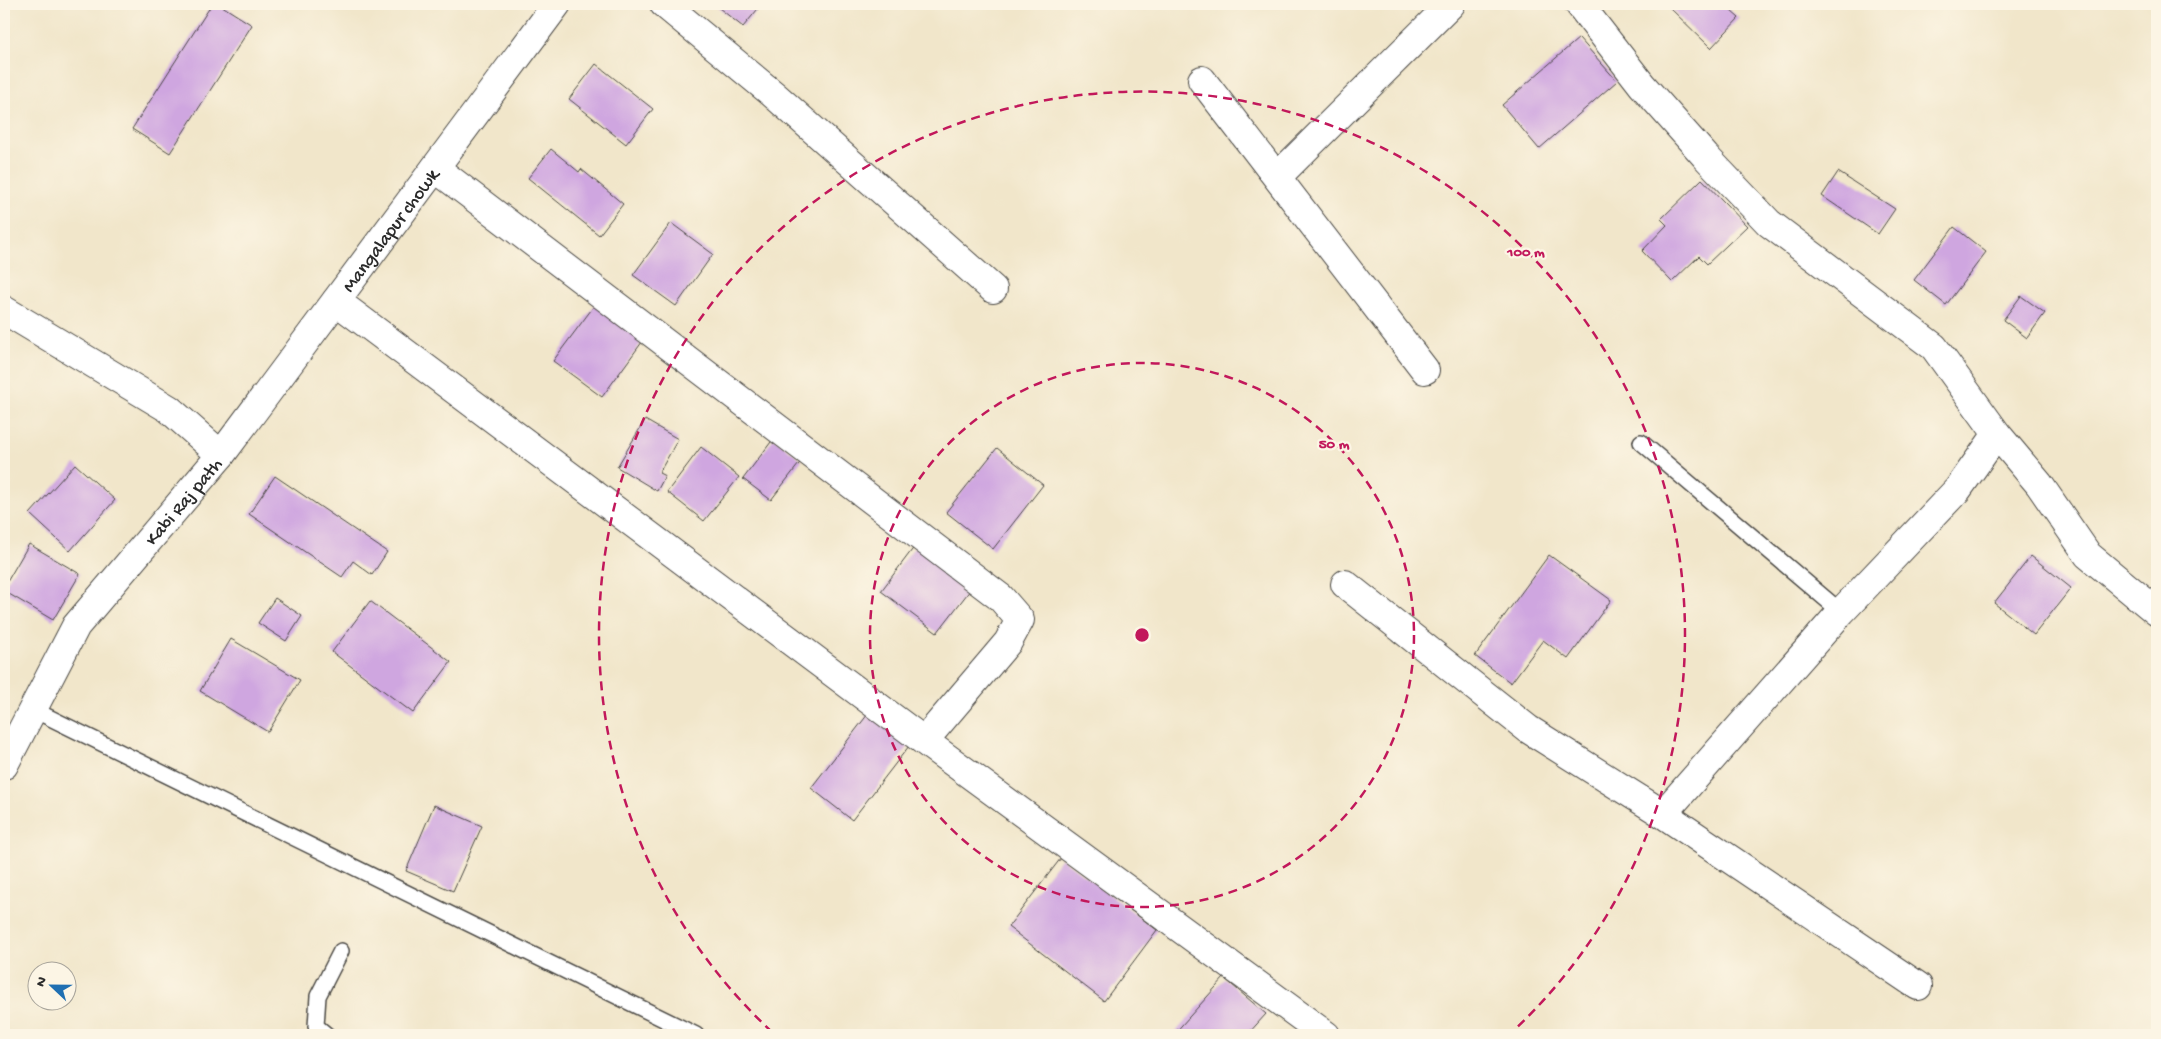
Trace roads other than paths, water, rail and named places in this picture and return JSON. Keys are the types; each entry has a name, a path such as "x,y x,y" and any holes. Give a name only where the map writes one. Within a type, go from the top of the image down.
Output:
{"street":[{"name":"Mangalapur chowk","path":"221,455 557,4"},
{"path":"664,4 773,94 992,289"},
{"path":"1277,177 1450,4"},
{"path":"1578,4 1642,85 1706,157 1770,223 1934,347 1997,434 2039,484 2088,555 2157,612"},
{"path":"1202,80 1425,370"},
{"path":"436,168 1001,598 1020,620 1008,642 924,741"},
{"path":"336,301 924,741 1326,1035"},
{"name":"Kabi Raj path","path":"4,310 169,409 221,455 76,626 4,765"},
{"path":"1663,814 1841,612 1958,489 1997,434"},
{"path":"1345,584 1528,729 1663,814 1918,986"}],"lane":[{"path":"1642,442 1841,612"},
{"path":"34,710 696,1035"},
{"path":"327,1035 316,1026 318,996 341,951"}]}
